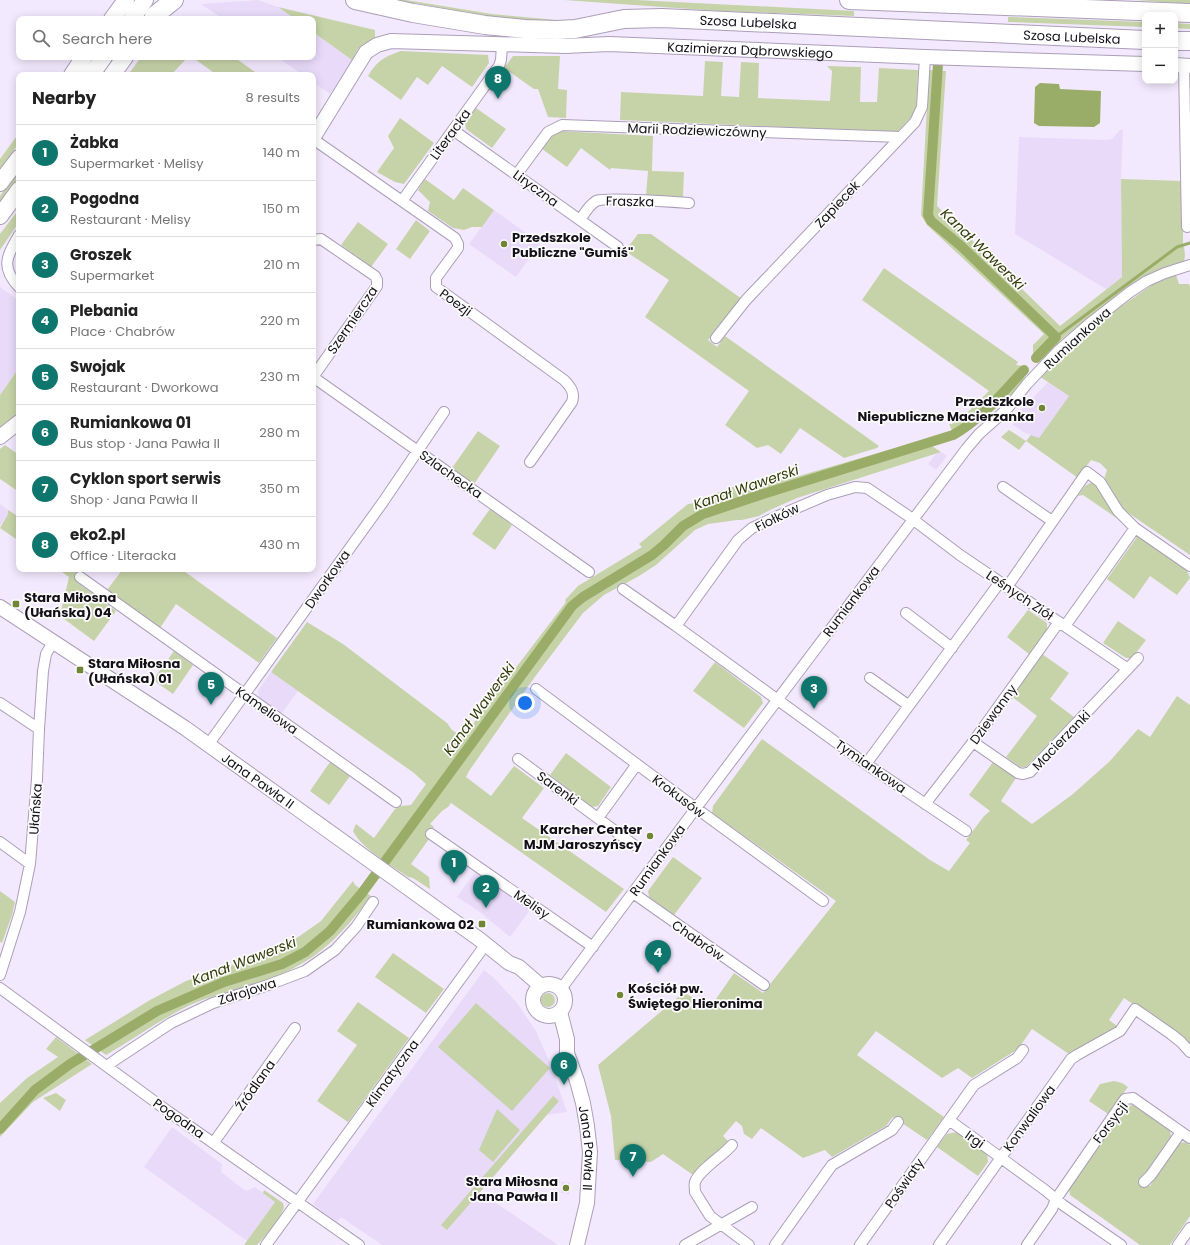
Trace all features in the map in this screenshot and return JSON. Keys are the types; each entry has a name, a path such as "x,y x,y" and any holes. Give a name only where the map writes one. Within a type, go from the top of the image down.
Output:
{"highway":[{"path":"155,16 174,0"},
{"name":"Szosa Lubelska","path":"355,0 413,13 485,25 525,29 557,30 624,19 662,18 1142,40"},
{"name":"Szosa Lubelska","path":"849,0 1190,13"},
{"path":"1178,41 1190,42"}],"main road":[{"path":"114,16 126,0"},
{"path":"134,16 145,0"},
{"path":"154,16 166,0"},
{"path":"74,72 82,60"},
{"path":"93,72 102,60"},
{"path":"114,72 123,60"},
{"path":"0,183 16,162"},
{"path":"0,216 16,194"}],"street":[{"name":"Kazimierza Dąbrowskiego","path":"316,134 361,59 371,48 383,42 391,41 565,46 616,44 925,57 1142,64"},
{"name":"Literacka","path":"402,201 499,66 502,60 502,45"},
{"name":"Zapiecek","path":"716,338 746,300 915,122 922,107 925,57"},
{"path":"1183,65 1187,227"},
{"name":"Marii Rodziewiczówny","path":"517,174 548,132 562,124 901,137"},
{"name":"Liryczna","path":"453,130 618,247"},
{"name":"Poezji","path":"316,141 456,238 458,241 458,248 436,278 435,285 437,289 564,380 572,390 572,402 530,462"},
{"name":"Fraszka","path":"580,220 596,201 689,203"},
{"name":"Szermiercza","path":"316,373 377,286 375,276 317,239"},
{"path":"16,241 6,263 10,276 16,283"},
{"name":"Rumiankowa","path":"561,989 966,448 1007,409 1027,384 1059,350 1130,292 1147,281 1165,273 1190,265"},
{"name":"Szlachecka","path":"316,379 589,572"},
{"name":"Dworkowa","path":"208,745 444,412"},
{"path":"0,437 16,424"},
{"path":"866,764 908,705 1052,521 1087,472 1100,482 1118,511 1135,528 1190,566"},
{"name":"Fiołków","path":"676,626 738,540 752,528 780,515 827,495 855,487 867,488 912,519"},
{"path":"1003,487 1052,521"},
{"name":"Leśnych Ziół","path":"912,519 960,555 1128,670"},
{"name":"Dziewanny","path":"925,804 1135,528"},
{"name":"Kameliowa","path":"80,577 396,802"},
{"path":"623,589 777,699"},
{"name":"Jana Pawła II","path":"0,607 208,745 367,858 486,944 509,963 513,973 537,990"},
{"path":"906,613 952,648"},
{"name":"Ułańska","path":"0,976 20,912 30,864 37,786 43,667 46,654 53,642"},
{"name":"Macierzanki","path":"973,742 1018,773 1023,774 1030,772 1138,658"},
{"path":"870,678 908,705"},
{"name":"Krokusów","path":"536,689 823,901"},
{"name":"Tymiankowa","path":"777,699 866,764 966,831"},
{"path":"0,703 39,730"},
{"name":"Sarenki","path":"518,758 634,845"},
{"path":"598,818 637,764"},
{"name":"Melisy","path":"431,834 593,947"},
{"path":"0,842 30,864"},
{"name":"Chabrów","path":"633,893 764,985"},
{"name":"Zdrojowa","path":"107,1066 171,1023 212,1003 305,971 334,950 356,927 373,902"},
{"name":"Klimatyczna","path":"266,1245 486,944"},
{"path":"546,984 552,984 561,989 565,998 565,1004 554,1014 538,1012 535,1008 533,998 537,990 546,984"},
{"name":"Pogodna","path":"0,988 169,1112 214,1142 359,1245"},
{"name":"Konwaliowa","path":"939,1245 1071,1059 1077,1054 1120,1031 1135,1010 1181,1042 1190,1052"},
{"name":"Jana Pawła II","path":"554,1014 559,1043 567,1053 583,1103 590,1152 587,1203 577,1245"},
{"name":"Źródlana","path":"214,1142 295,1028"},
{"name":"Poświaty","path":"860,1245 974,1085 1017,1058 1022,1050"},
{"name":"Forsycji","path":"1027,1245 1044,1222 1056,1199 1125,1099 1133,1098 1190,1138"},
{"name":"Irgi","path":"949,1120 1046,1190 1115,1244"},
{"path":"775,1245 832,1165 892,1130 898,1122"},
{"path":"1144,1182 1151,1175 1181,1132"},
{"path":"732,1145 717,1160 708,1166 695,1182 695,1192 710,1216 748,1245"},
{"path":"684,1245 752,1207"},
{"path":"1178,1245 1190,1228"}],"shaded area":[{"path":"258,0 278,7 291,16 219,16 201,4"},
{"path":"396,0 406,0 492,14 577,22 494,20 442,8"},
{"path":"564,0 636,0 854,11 854,16 718,11"},
{"path":"1135,0 1190,0 1190,5 1188,4"},
{"path":"278,7 316,16 291,16"},
{"path":"316,16 375,30 375,38 358,49 352,60 316,34"},
{"path":"1008,17 1142,22 1142,27 1008,22"},
{"path":"1178,23 1190,24 1190,29 1178,28"},
{"path":"316,34 352,60 330,94 316,84 316,72 299,72 281,60 316,60"},
{"path":"401,51 488,55 489,63 472,87 442,66 428,85 417,77 401,100 368,76 375,66 382,60"},
{"path":"513,56 560,56 558,89 567,90 566,118 548,117 538,89 534,89 504,68"},
{"path":"139,60 185,60 174,72 130,72"},
{"path":"196,60 238,60 255,72 213,72"},
{"path":"705,61 723,62 721,96 739,97 741,62 759,63 758,98 830,101 832,71 827,66 861,67 860,102 877,102 879,68 918,70 916,112 897,132 620,120 621,92 703,96"},
{"path":"929,70 946,71 937,206 1060,326 1122,277 1121,179 1183,181 1183,243 1185,259 1183,265 1151,274 1074,329 1062,339 1044,359 1037,359 1033,356 1033,345 1044,334 927,225 921,215"},
{"path":"1040,83 1059,84 1060,89 1101,91 1100,123 1094,127 1039,126 1034,123 1035,87"},
{"path":"476,108 506,129 492,148 466,129 465,123"},
{"path":"400,118 434,143 404,184 395,182 377,172 394,148 388,136"},
{"path":"1120,130 1123,130 1121,179 1122,277 1106,289 1015,234 1019,137 1106,140 1112,139"},
{"path":"560,131 653,136 652,171 684,172 683,197 646,195 648,171 611,168 610,170 581,148 567,167 542,149 552,135"},
{"path":"16,137 16,147 0,169 0,159"},
{"path":"16,173 16,182 0,204 0,196"},
{"path":"425,179 454,200 463,188 494,210 482,227 472,227 464,230 453,228 428,211 430,202 418,190"},
{"name":"Przedszkole Publiczne \"Gumiś\"","path":"494,210 540,243 516,277 469,244"},
{"path":"16,213 16,226 0,250 0,234"},
{"path":"416,220 430,231 410,259 396,249"},
{"path":"358,222 388,244 371,267 341,245"},
{"path":"638,234 651,234 742,299 708,340 717,347 725,336 879,446 877,448 844,458 800,428 781,454 768,445 757,448 725,425 749,391 645,317 669,280 625,251"},
{"path":"884,268 1018,362 1016,365 1023,366 1027,370 1024,379 1008,398 985,417 955,437 949,424 952,424 965,415 989,391 862,300"},
{"path":"1176,275 1179,284 1189,284 1190,555 1124,510 1111,493 1104,479 1107,470 1100,463 1091,460 1078,478 1026,441 1031,435 1039,438 1069,396 1039,376 1069,347 1113,312 1155,283"},
{"path":"0,287 16,299 16,372 0,395"},
{"path":"16,372 16,416 0,429 0,395"},
{"name":"Przedszkole Niepubliczne Macierzanka","path":"1048,382 1069,396 1039,438 1025,433 1013,425 1013,419"},
{"path":"1009,430 1026,441 1019,450 1001,437"},
{"path":"478,431 500,446 474,484 452,468"},
{"path":"923,440 941,452 797,498 759,516 742,520 708,524 695,530 656,565 604,595 583,613 534,678 469,771 466,777 491,796 514,766 544,788 522,818 624,889 606,912 451,803 430,824 434,827 427,837 429,839 411,864 429,877 430,889 413,878 408,877 378,856 357,838 353,831 356,824 374,838 395,809 400,806 411,805 426,784 414,773 271,672 307,622 343,644 447,723 452,730 463,737 566,602 565,600 578,586 642,547 639,544 688,504 695,503 726,489 780,474 795,477"},
{"path":"5,445 16,453 16,490 0,479 0,449"},
{"path":"941,452 947,456 936,470 928,464 936,454"},
{"path":"1092,482 1097,484 1121,521 1083,495 1078,496 1085,486"},
{"path":"0,504 8,510 8,514 0,526"},
{"path":"490,509 512,525 495,550 472,534"},
{"path":"8,510 16,515 16,539 0,528 8,514"},
{"path":"1143,536 1185,566 1190,578 1177,595 1150,576 1134,599 1107,579 1137,537"},
{"path":"62,572 84,572 78,583 116,611 94,641 60,616 69,577"},
{"path":"121,572 185,572 277,638 259,663 176,604 160,628 107,590"},
{"path":"1028,610 1047,623 1047,630 1029,654 1007,637"},
{"path":"1118,621 1146,640 1132,658 1126,658 1103,643"},
{"path":"174,651 193,665 173,694 153,680"},
{"path":"1042,654 1069,673 1050,699 1074,717 1026,767 1020,767 1006,757 1037,716 1011,696"},
{"path":"715,662 761,697 763,703 744,728 693,691"},
{"path":"271,672 298,691 281,714 259,698 258,691"},
{"path":"1177,696 1190,705 1190,1043 1124,998 1109,1020 1117,1026 1069,1054 1032,1029 1018,1049 972,1078 958,1068 942,1078 876,1031 857,1055 944,1117 927,1140 893,1117 886,1126 832,1157 825,1150 803,1158 761,1128 752,1139 744,1134 742,1126 736,1121 723,1136 729,1142 716,1154 702,1163 693,1175 663,1154 651,1162 615,1160 611,1116 598,1065 684,992 709,1009 734,973 763,993 836,901 712,813 713,806 762,739 930,860 949,871 970,843 966,840 984,816 990,811 969,795 993,762 1016,778 1001,801 1032,824 1073,794 1110,761 1138,729 1150,737"},
{"path":"566,753 611,787 598,806 592,807 550,775"},
{"path":"330,762 350,776 329,805 310,791"},
{"path":"673,857 702,878 674,915 649,897 648,891"},
{"path":"476,871 530,910 510,937 480,912 457,897"},
{"path":"353,881 355,885 371,896 340,934 304,962 290,970 264,981 190,1005 169,1016 106,1055 85,1040 150,1000 186,981 284,947 321,921"},
{"path":"0,891 15,902 2,943 0,942"},
{"path":"393,953 444,989 426,1013 375,977"},
{"path":"484,970 494,978 517,1003 536,1031 550,1063 567,1112 546,1115 480,1192 558,1245 382,1245 341,1217 337,1222 313,1204"},
{"path":"548,993 553,995 555,1000 553,1005 548,1007 543,1005 541,1000 543,995"},
{"path":"358,1002 409,1038 348,1122 317,1101 357,1045 337,1031"},
{"path":"476,1003 550,1068 512,1111 438,1047"},
{"path":"56,1037 92,1064 33,1102 0,1137 0,1103 27,1078 58,1057 46,1049"},
{"path":"1114,1081 1122,1083 1128,1087 1108,1114 1089,1101 1100,1084"},
{"path":"56,1093 66,1100 60,1111 43,1098"},
{"path":"553,1096 559,1101 447,1230 441,1225"},
{"path":"1133,1105 1170,1131 1171,1136 1141,1179 1143,1185 1150,1186 1180,1143 1186,1142 1190,1145 1190,1216 1170,1245 1140,1245 1070,1195 1069,1189 1128,1106"},
{"path":"497,1109 520,1130 493,1162 479,1150"},
{"path":"172,1127 222,1164 221,1172 246,1191 255,1187 275,1202 247,1241 144,1167"},
{"path":"957,1132 987,1153 988,1162 978,1176 937,1147 947,1134"},
{"path":"562,1182 570,1183 569,1194 561,1193"},
{"path":"264,1190 283,1203 284,1208 281,1214 283,1216 257,1245 244,1245 275,1202 263,1193"}],"waterway":[{"name":"Kanał Wawerski","path":"938,64 928,215 931,221 961,246 1056,337 1036,358"},
{"path":"1056,337 1177,247 1190,243"},
{"name":"Kanał Wawerski","path":"0,1129 35,1090 70,1064 157,1011 224,982 282,964 305,952 330,931 362,893 572,606 583,597 652,555 683,526 703,514 953,435 973,422 982,414 1024,370"}],"place":[{"name":"eko2.pl","path":"498,99"},
{"name":"Przedszkole Publiczne \"Gumiś\"","path":"504,244"},
{"name":"Przedszkole Niepubliczne Macierzanka","path":"1042,408"},
{"name":"Stara Miłosna (Ułańska) 04","path":"16,604"},
{"name":"Stara Miłosna (Ułańska) 01","path":"80,670"},
{"name":"Swojak","path":"211,705"},
{"name":"Groszek","path":"814,709"},
{"name":"Karcher Center MJM Jaroszyńscy","path":"650,836"},
{"name":"Żabka","path":"454,883"},
{"name":"Pogodna","path":"486,908"},
{"name":"Rumiankowa 02","path":"482,924"},
{"name":"Plebania","path":"658,973"},
{"name":"Kościół pw. Świętego Hieronima","path":"620,995"},
{"name":"Rumiankowa 01","path":"564,1085"},
{"name":"Cyklon sport serwis","path":"633,1177"},
{"name":"Stara Miłosna Jana Pawła II","path":"566,1188"}]}
